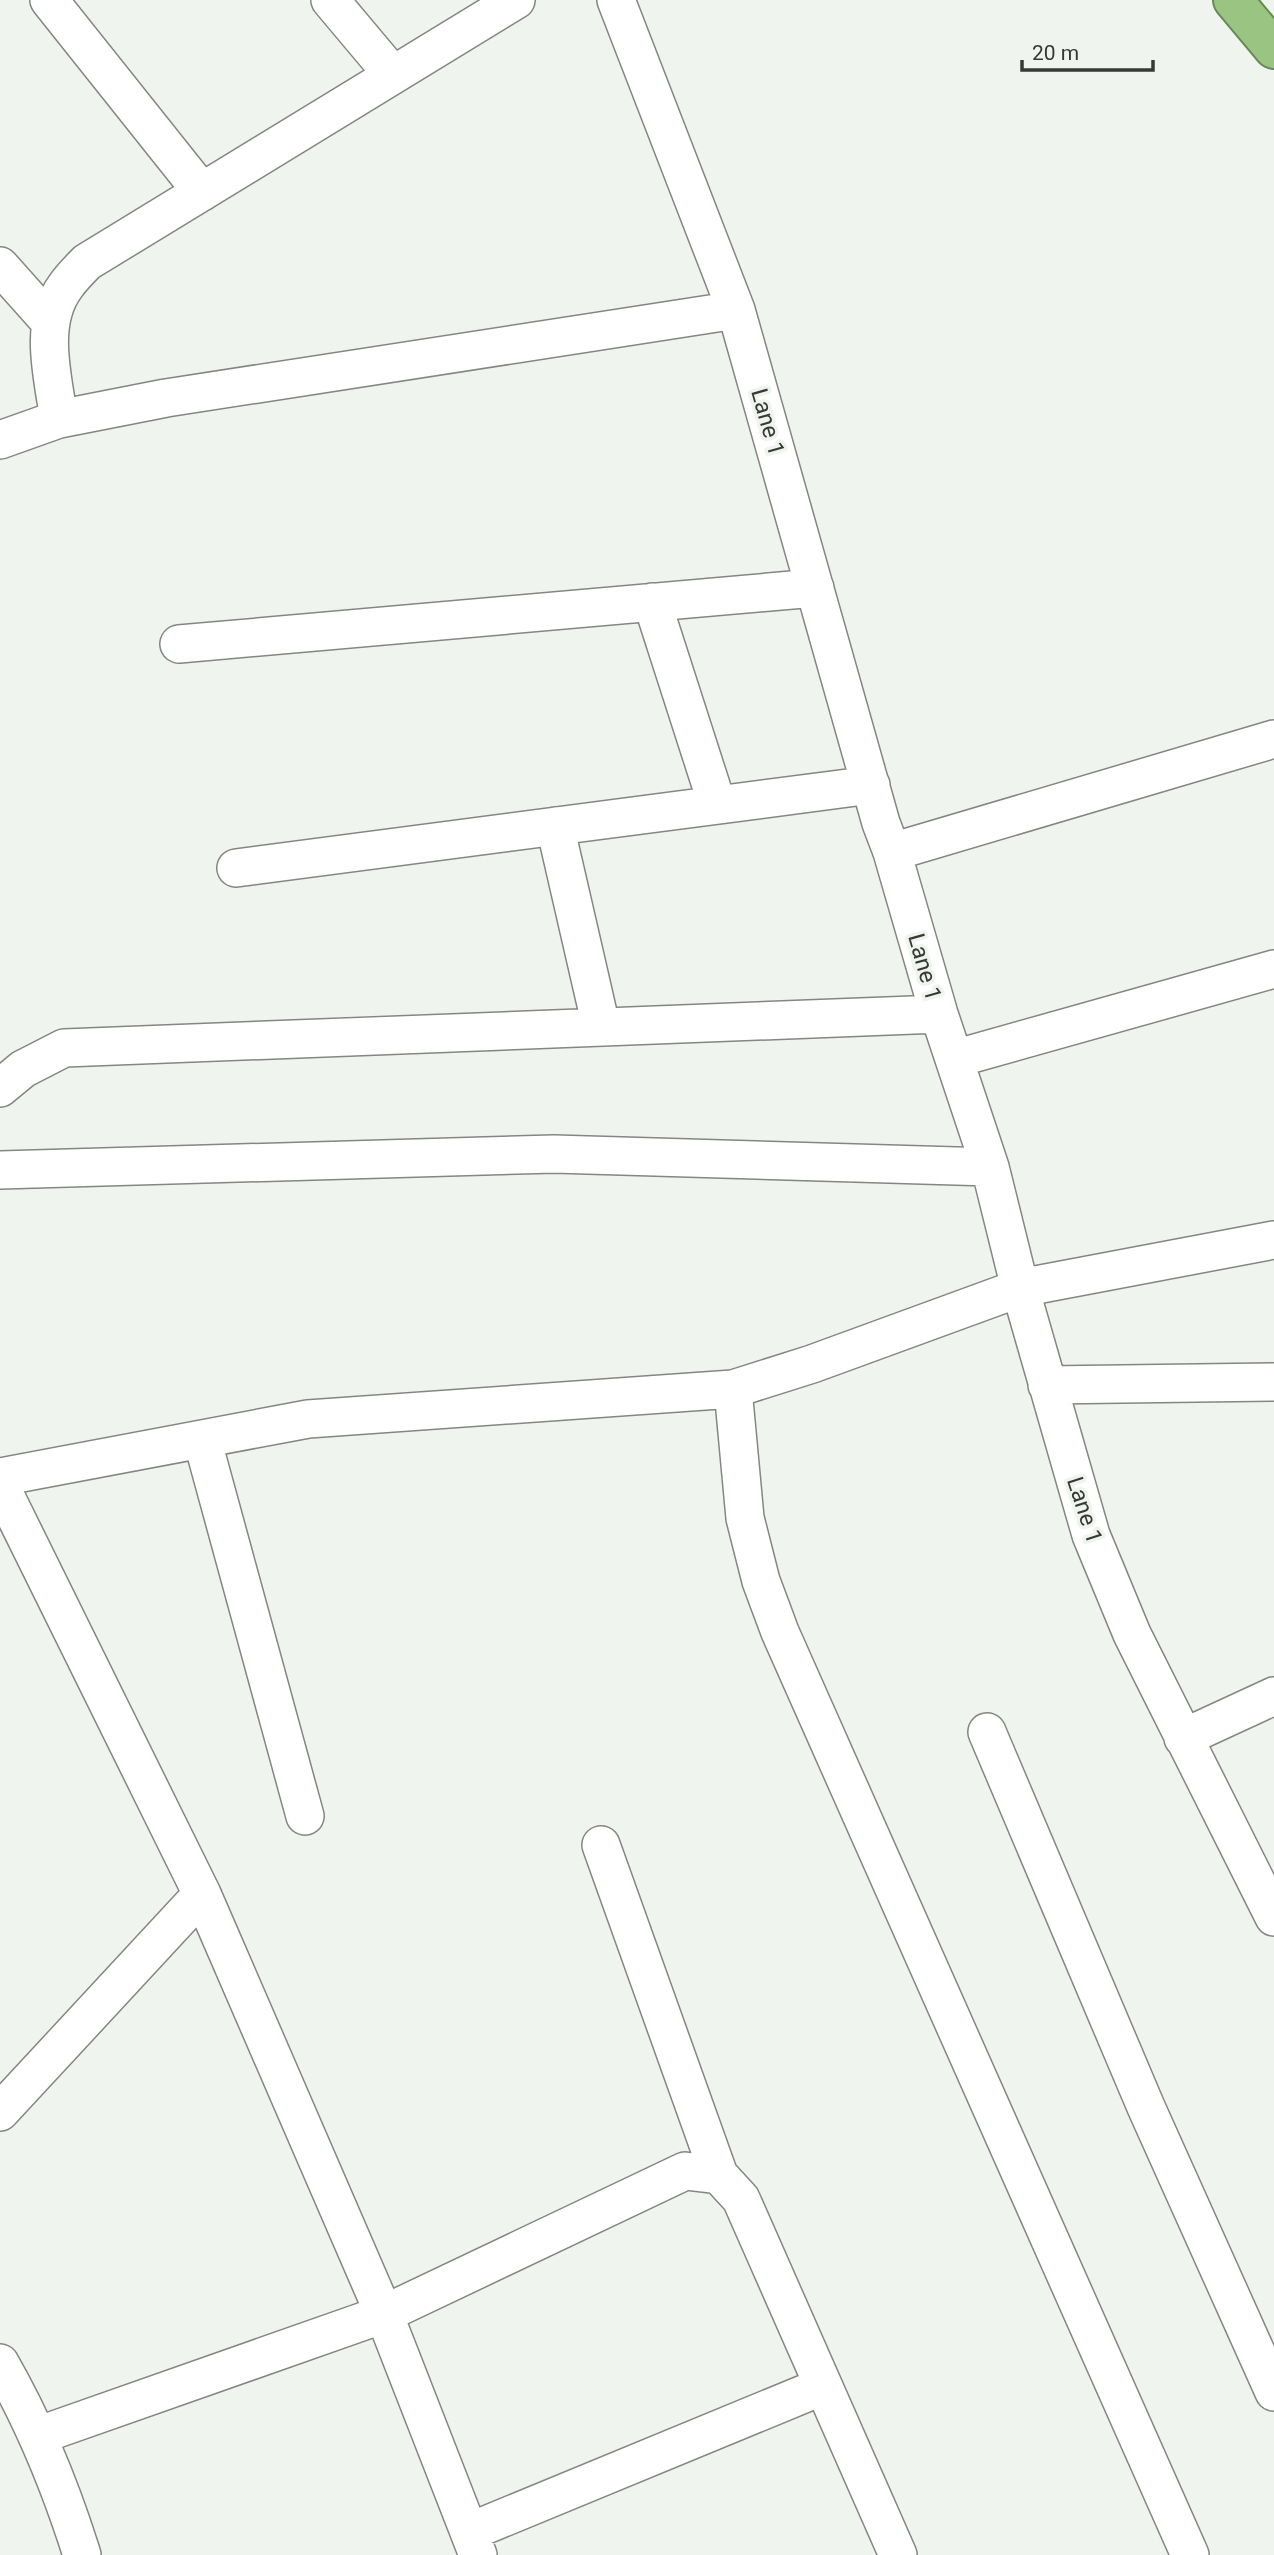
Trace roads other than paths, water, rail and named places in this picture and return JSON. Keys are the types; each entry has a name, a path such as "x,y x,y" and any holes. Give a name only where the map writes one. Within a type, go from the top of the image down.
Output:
{"highway":[{"path":"1233,0 1274,49"}],"street":[{"path":"49,0 202,192"},
{"path":"330,0 393,75"},
{"path":"59,419 51,363 50,322 63,288 87,262 516,0"},
{"name":"Lane 1","path":"616,0 736,310 871,785 939,1014 990,1167 1020,1288 1091,1535 1132,1634 1274,1917"},
{"path":"0,266 50,322"},
{"path":"0,440 59,419 166,398 736,310"},
{"path":"179,644 815,588"},
{"path":"652,602 717,804"},
{"path":"892,852 1274,739"},
{"path":"236,868 871,785"},
{"path":"555,826 601,1026"},
{"path":"954,1059 1274,970"},
{"path":"0,1088 23,1069 64,1048 939,1014"},
{"path":"0,1170 554,1154 990,1167"},
{"path":"0,1477 308,1419 733,1389 812,1364 1020,1288 1274,1240"},
{"path":"1047,1385 1273,1386"},
{"path":"733,1389 745,1518 761,1580 780,1632 1190,2555"},
{"path":"202,1439 304,1816"},
{"path":"0,1485 202,1894 384,2314 473,2543 823,2386"},
{"path":"1183,1738 1274,1696"},
{"path":"987,1732 1141,2095 1274,2392"},
{"path":"601,1845 719,2175 741,2199 898,2555"},
{"path":"0,2112 202,1894"},
{"path":"37,2436 384,2314 685,2171 719,2175"},
{"path":"0,2363 23,2402 63,2494 82,2555"}]}
